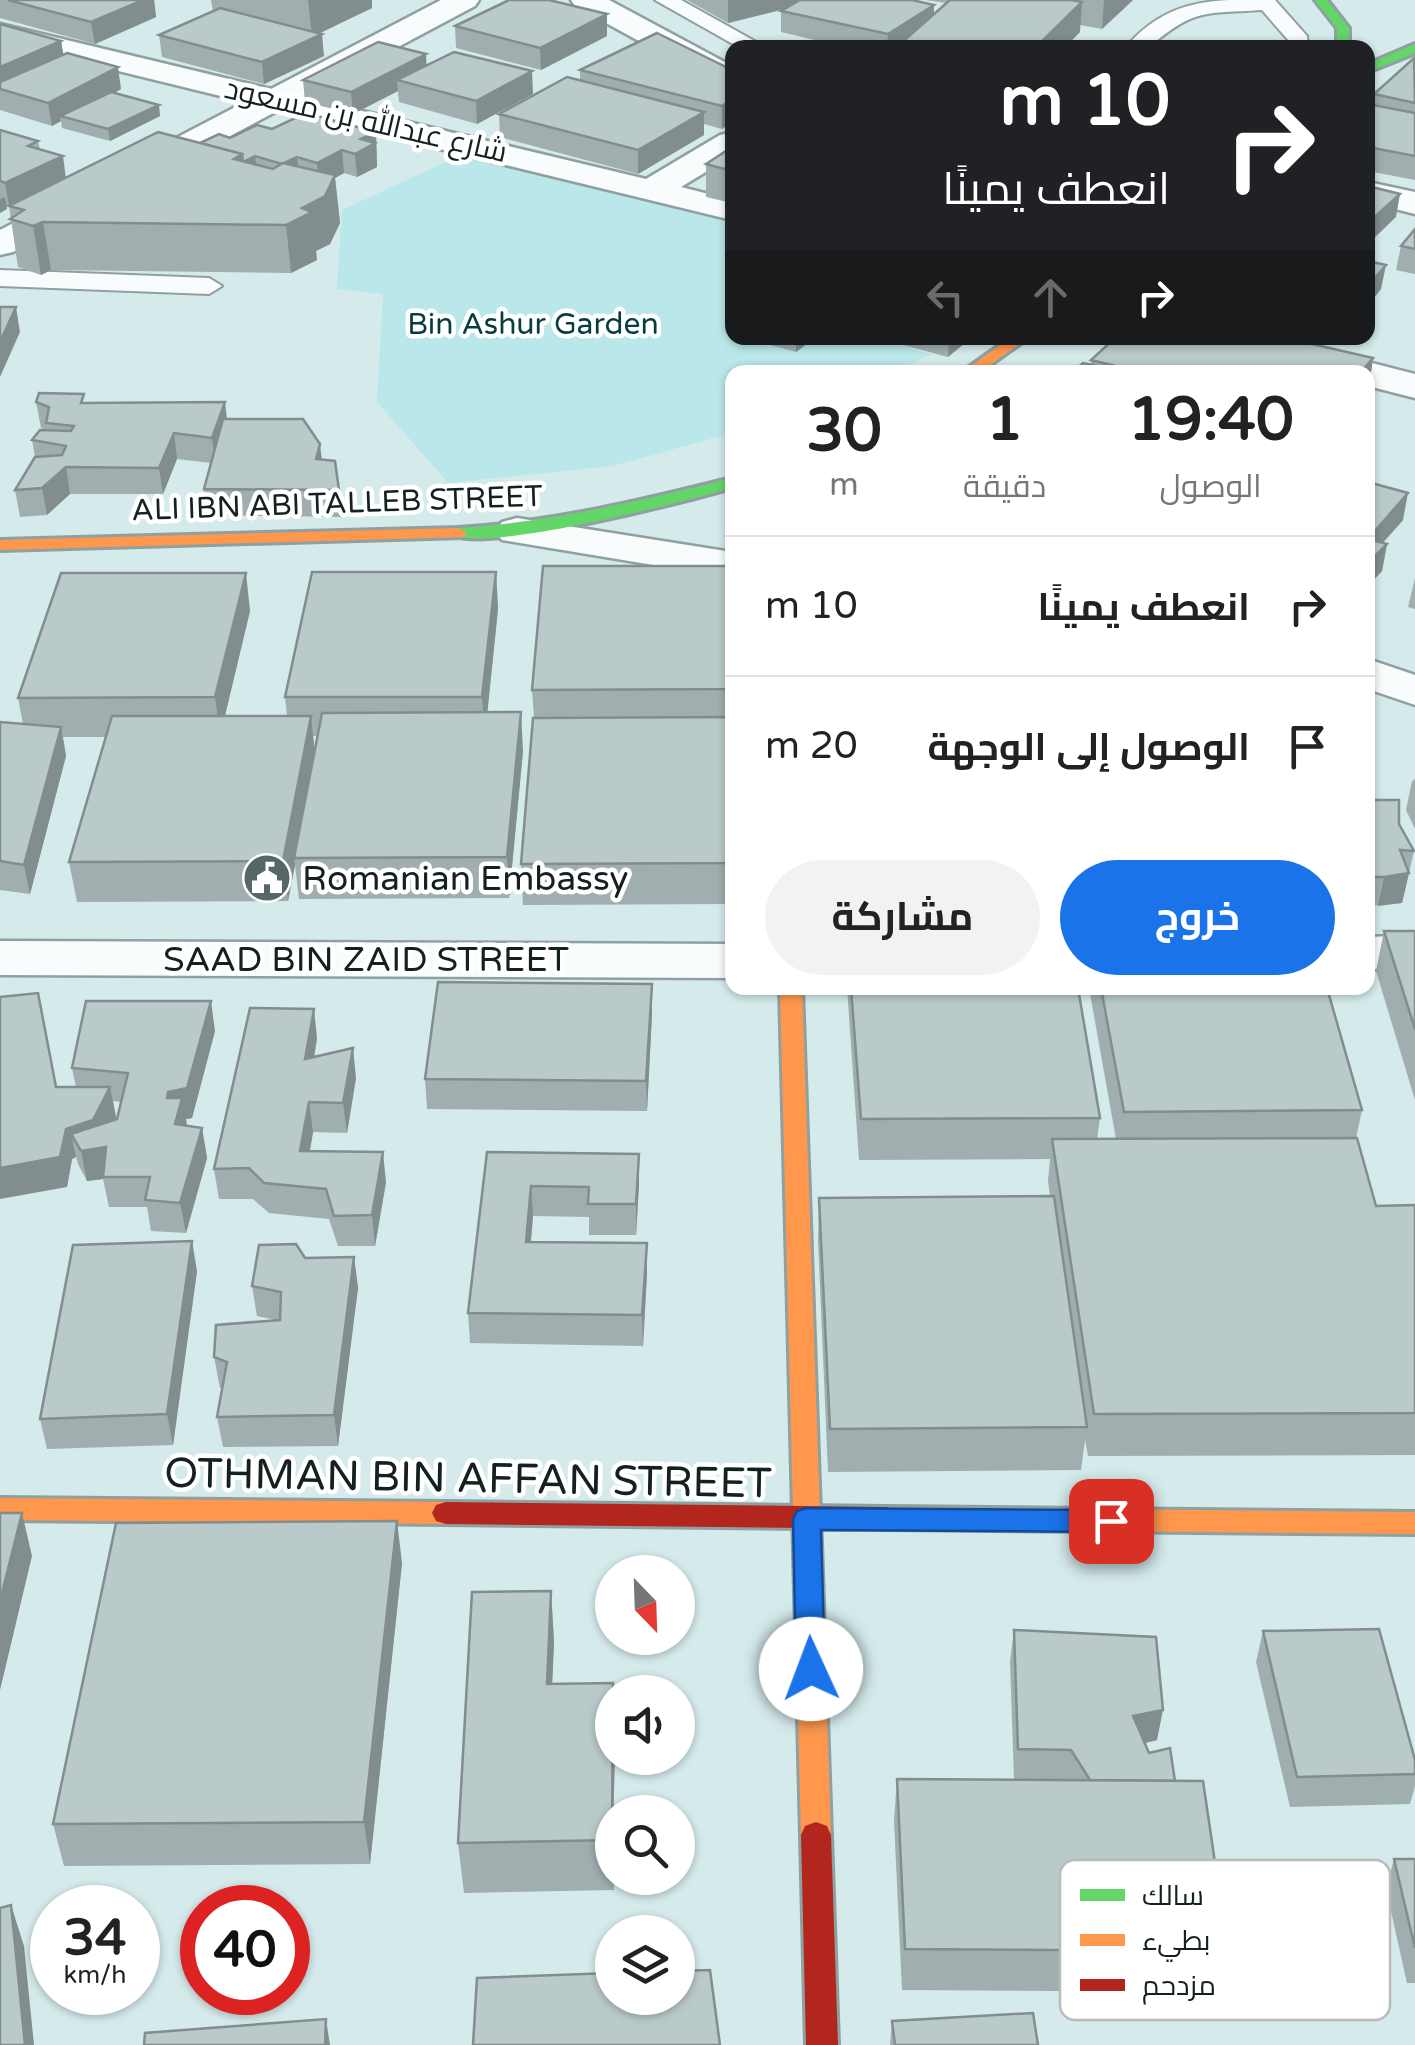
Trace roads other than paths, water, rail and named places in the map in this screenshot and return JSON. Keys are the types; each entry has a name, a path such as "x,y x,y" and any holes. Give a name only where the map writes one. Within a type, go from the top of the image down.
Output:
{"street":[{"path":"0,244 464,0"},
{"path":"586,0 725,76"},
{"path":"1322,0 1344,28 1344,40"},
{"name":"شارع عبدالله بن مسعود","path":"0,33 725,208"},
{"path":"1375,65 1415,48"},
{"path":"654,189 725,146"},
{"path":"1375,194 1415,204"},
{"path":"980,365 1010,345"},
{"path":"1375,376 1415,386"},
{"name":"ALI IBN ABI TALLEB STREET","path":"0,545 518,531 592,518 725,486"},
{"path":"518,531 725,564"},
{"path":"1375,676 1415,690"},
{"path":"1375,953 1415,952"},
{"name":"SAAD BIN ZAID STREET","path":"0,958 725,961"},
{"path":"790,995 822,2045"},
{"name":"OTHMAN BIN AFFAN STREET","path":"0,1508 1415,1523"}],"lane":[{"path":"665,0 742,40"},
{"path":"1144,40 1174,15 1197,8 1260,2 1288,24 1300,40"},
{"path":"0,278 210,286"}],"place":[{"name":"Romanian Embassy","path":"267,878"}],"park label":[{"name":"Bin Ashur Garden","path":"533,324"}]}
